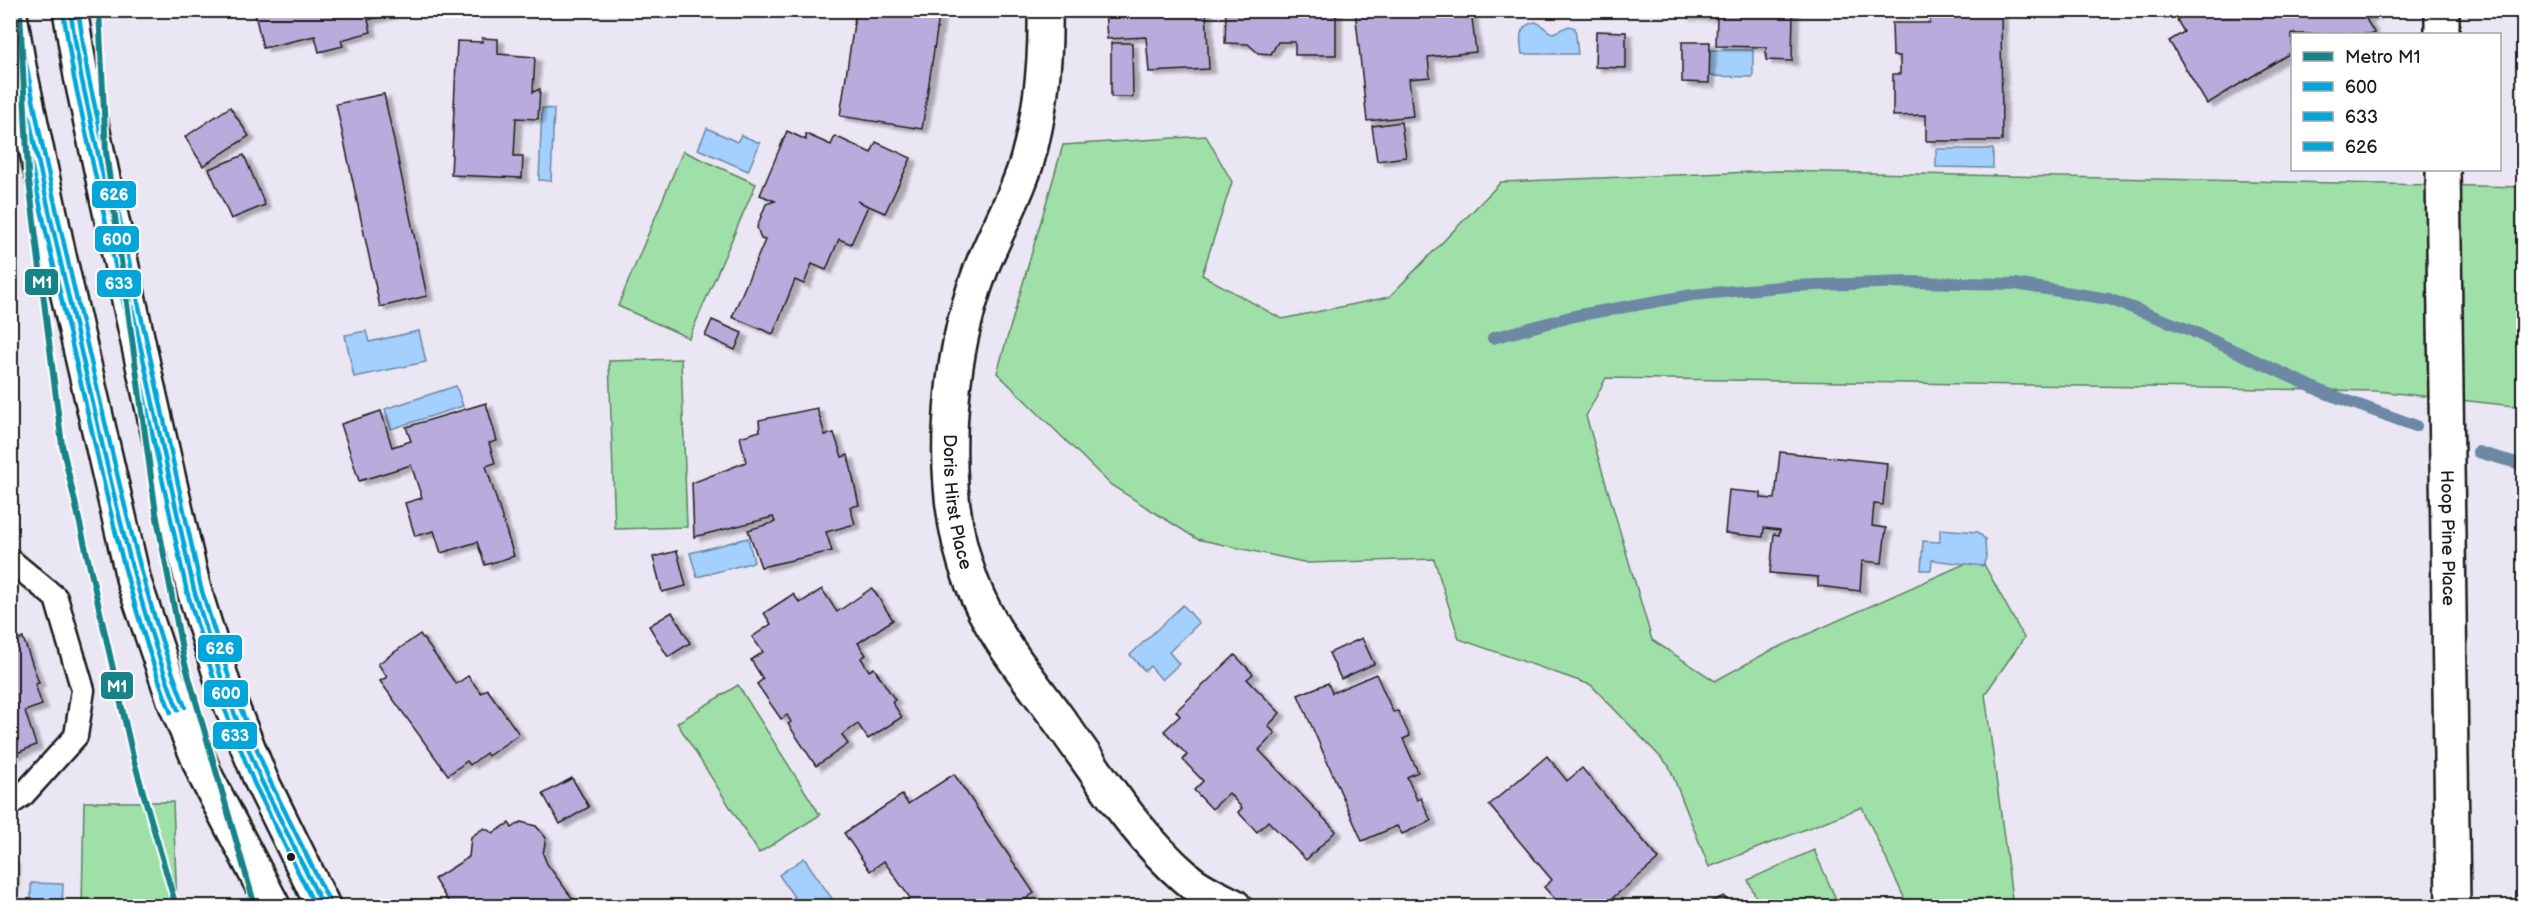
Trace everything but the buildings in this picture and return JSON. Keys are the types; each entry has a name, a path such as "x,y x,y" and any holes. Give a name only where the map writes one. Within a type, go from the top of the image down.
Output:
{"main road":[{"path":"70,10 81,76 194,590 225,690 261,780 323,906"},
{"name":"Doris Hirst Place","path":"1045,10 1046,52 1039,111 1034,132 1026,163 980,271 964,331 952,396 950,461 954,523 972,584 1003,642 1144,836 1188,880 1234,906"},
{"path":"2442,10 2442,33"},
{"path":"10,15 62,268 134,582 174,700 206,777 273,906"},
{"name":"Hoop Pine Place","path":"2444,171 2453,906"}],"lane":[{"path":"10,560 56,598 83,690 76,736 23,795 10,804"}],"green space":[{"path":"1206,136 1232,182 1202,275 1282,319 1389,297 1501,182 1778,171 2523,187 2523,407 2377,391 1606,378 1586,416 1652,640 1715,681 1770,651 1980,557 2024,638 1985,694 2013,906 1908,906 1862,807 1709,867 1669,766 1591,685 1459,639 1434,559 1308,563 1197,539 1111,485 997,373 1063,145"},
{"path":"683,151 756,184 689,338 618,306"},
{"path":"681,359 687,527 615,529 609,361"},
{"path":"738,685 820,815 759,853 677,723"},
{"path":"84,802 173,802 177,906 82,906"},
{"path":"1814,850 1839,906 1760,906 1748,880"}],"water":[{"path":"1535,22 1553,33 1569,26 1575,28 1578,54 1522,54 1520,38 1522,30"},
{"path":"1705,50 1753,50 1753,77 1705,76"},
{"path":"542,108 554,109 551,181 539,180"},
{"path":"707,128 737,142 741,135 760,143 748,171 698,149"},
{"path":"1936,149 1993,149 1993,168 1936,167"},
{"path":"366,331 369,342 419,331 426,362 354,377 345,335"},
{"path":"456,386 463,406 391,429 385,409"},
{"path":"1940,529 1978,532 1985,539 1986,558 1983,566 1932,560 1931,570 1921,570 1923,541 1940,542"},
{"path":"748,538 754,562 697,577 690,553"},
{"path":"1183,605 1199,623 1169,652 1179,664 1162,680 1150,666 1145,671 1130,655"},
{"path":"804,858 837,906 800,906 779,875"},
{"path":"31,883 63,884 62,906 31,906"}],"waterway":[{"path":"1493,338 1574,316 1692,295 1789,286 1908,282 2015,284 2109,299 2190,330 2323,392 2416,426"},
{"path":"2478,452 2524,465"}],"metro line":[{"name":"M1","path":"20,10 28,173 62,445 134,761 176,906"},
{"name":"M1","path":"99,10 106,152 156,513 184,660 255,906"}],"transit line":[{"name":"600","path":"70,10 81,76 194,590 225,690 261,780 323,906"},
{"name":"626","path":"78,10 88,75 201,588 232,687 268,777 330,903"},
{"name":"633","path":"63,11 74,78 187,592 218,692 254,783 315,906"},
{"name":"626","path":"17,14 53,196 124,503 157,626 185,707"},
{"name":"600","path":"10,18 46,198 116,504 150,628 178,710"},
{"name":"633","path":"10,62 35,185 110,511 143,633 171,713"}]}
